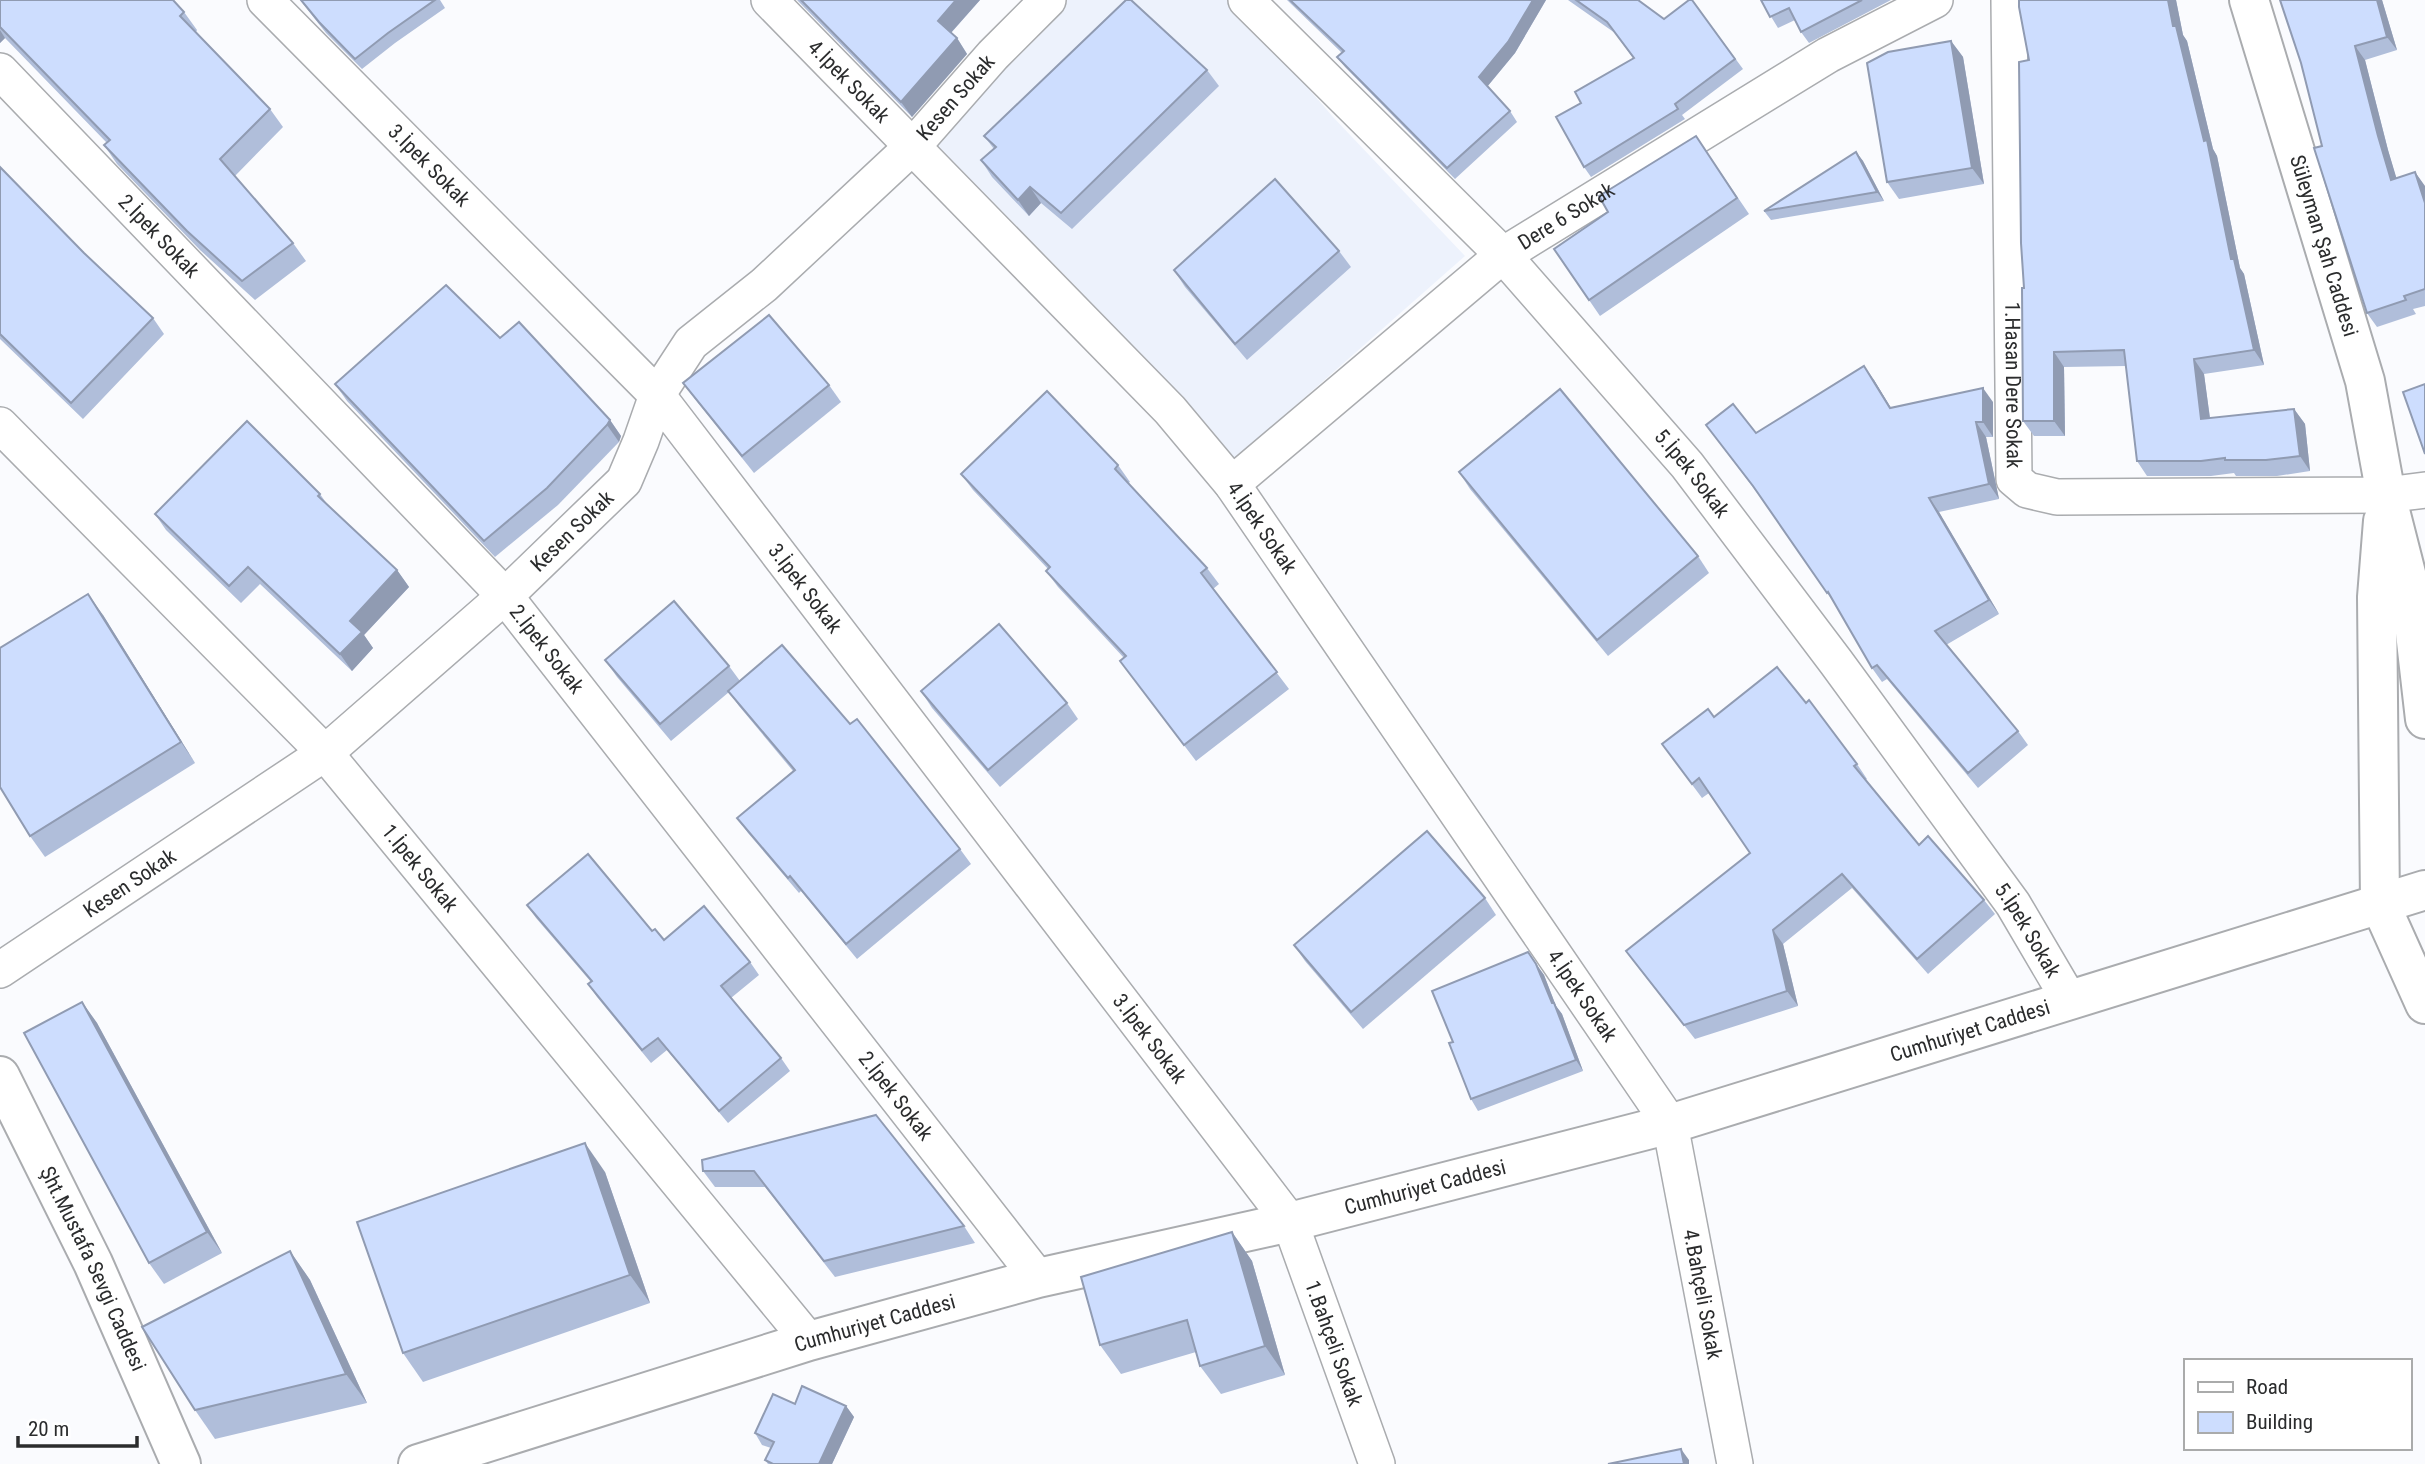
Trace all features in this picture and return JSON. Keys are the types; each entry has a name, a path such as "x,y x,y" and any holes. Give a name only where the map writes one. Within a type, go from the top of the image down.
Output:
{"main road":[{"name":"Süleyman Şah Caddesi","path":"2249,0 2364,381 2386,495 2410,589 2425,719"},
{"name":"Süleyman Şah Caddesi","path":"2379,904 2377,597 2386,495"},
{"name":"Cumhuriyet Caddesi","path":"418,1464 809,1341 1038,1278 1290,1222 1670,1124 2425,890"},
{"path":"2379,904 2425,1004"},
{"name":"Şht.Mustafa Sevgi Caddesi","path":"0,1076 93,1263 181,1464"}],"street":[{"name":"3.İpek Sokak","path":"265,0 657,395 1290,1222"},
{"name":"4.İpek Sokak","path":"769,0 1170,410 1232,484 1670,1124"},
{"name":"Kesen Sokak","path":"0,970 325,752 505,596 624,481 657,395 691,343 764,285 913,146 993,55 1048,0"},
{"name":"5.İpek Sokak","path":"1246,0 1503,255 1687,466 1828,651 2012,904 2070,1001"},
{"name":"Dere 6 Sokak","path":"1232,484 1503,255 1828,55 1935,0"},
{"name":"1.Hasan Dere Sokak","path":"2009,0 2014,479 2028,490 2057,497 2386,495 2425,490"},
{"name":"2.İpek Sokak","path":"0,71 505,596 1038,1278"},
{"name":"1.İpek Sokak","path":"0,425 325,752 809,1341"},
{"name":"4.Bahçeli Sokak","path":"1670,1124 1735,1464"},
{"name":"1.Bahçeli Sokak","path":"1290,1222 1377,1464"}],"shaded area":[{"path":"1048,0 1232,0 1333,117 1465,256 1235,459 1100,322 908,140"}],"building":[{"path":"0,0 173,0 184,12 180,16 270,109 220,159 293,243 242,281 187,231 104,145 110,140 0,27"},
{"path":"301,0 435,0 355,59"},
{"path":"801,0 956,0 938,21 957,38 901,102"},
{"path":"1126,0 1131,0 1207,70 1061,213 1030,187 1018,200 981,160 996,147 984,136"},
{"path":"1290,0 1533,0 1508,42 1479,77 1510,111 1447,168 1337,57 1344,51"},
{"path":"1576,0 1638,0 1664,19 1692,0 1735,59 1675,104 1678,109 1584,167 1556,117 1581,103 1575,92 1634,58 1607,22"},
{"path":"1761,0 1862,0 1801,32 1789,8 1770,17"},
{"path":"2019,0 2168,0 2204,141 2207,140 2231,259 2234,259 2254,350 2194,359 2201,419 2294,409 2300,456 2266,460 2225,458 2201,461 2137,461 2124,350 2054,352 2054,421 2023,421 2024,288 2019,62 2029,60"},
{"path":"2280,0 2377,0 2387,37 2355,46 2391,180 2415,172 2425,203 2425,289 2404,296 2406,300 2367,313 2314,148 2322,146 2301,63"},
{"path":"1951,41 1972,168 1887,182 1867,63 1888,52"},
{"path":"1696,136 1737,198 1589,300 1554,249 1608,212 1599,196"},
{"path":"1856,152 1877,192 1764,211"},
{"path":"0,167 84,253 153,318 71,403 0,334"},
{"path":"1275,179 1339,251 1235,344 1174,270"},
{"path":"446,285 500,338 519,322 610,420 547,488 484,541 335,384"},
{"path":"769,315 829,385 742,456 683,383"},
{"path":"1864,366 1890,408 1983,388 1983,422 1976,422 1989,484 1929,498 1989,600 1935,631 2018,731 1968,773 1877,665 1872,668 1828,592 1706,425 1733,404 1756,433"},
{"path":"2425,384 2425,454 2403,392"},
{"path":"1560,389 1698,556 1597,640 1459,472"},
{"path":"1047,391 1118,465 1115,469 1207,568 1201,573 1277,672 1184,745 1120,661 1126,656 1046,571 1050,567 961,474"},
{"path":"247,421 320,494 318,496 397,570 350,621 362,632 340,654 248,567 229,586 155,514"},
{"path":"88,594 181,742 30,836 0,787 0,648"},
{"path":"674,601 729,666 660,724 605,660"},
{"path":"999,624 1067,703 988,770 921,691"},
{"path":"782,645 850,724 857,719 960,849 846,944 790,876 788,878 737,818 795,770 728,691"},
{"path":"1777,667 1806,703 1809,700 1857,764 1854,766 1919,845 1928,836 1984,900 1917,959 1842,874 1773,930 1787,991 1684,1025 1626,951 1750,853 1699,778 1692,784 1662,744 1708,709 1714,717"},
{"path":"1427,831 1485,898 1351,1012 1294,945"},
{"path":"588,854 652,931 655,929 664,940 704,906 750,962 721,986 781,1058 719,1111 658,1038 642,1050 588,984 592,981 527,905"},
{"path":"1528,952 1554,1003 1576,1060 1471,1099 1449,1043 1453,1042 1432,991"},
{"path":"82,1002 207,1232 149,1263 24,1033"},
{"path":"876,1115 964,1226 824,1261 754,1171 703,1171 702,1160"},
{"path":"585,1143 630,1275 403,1353 357,1222"},
{"path":"1232,1232 1265,1346 1200,1366 1187,1320 1100,1345 1081,1277"},
{"path":"290,1251 346,1374 195,1410 142,1327"},
{"path":"802,1386 846,1406 819,1464 773,1464 765,1460 774,1442 755,1433 773,1394 795,1404"},
{"path":"1681,1449 1684,1464 1608,1464"}]}
